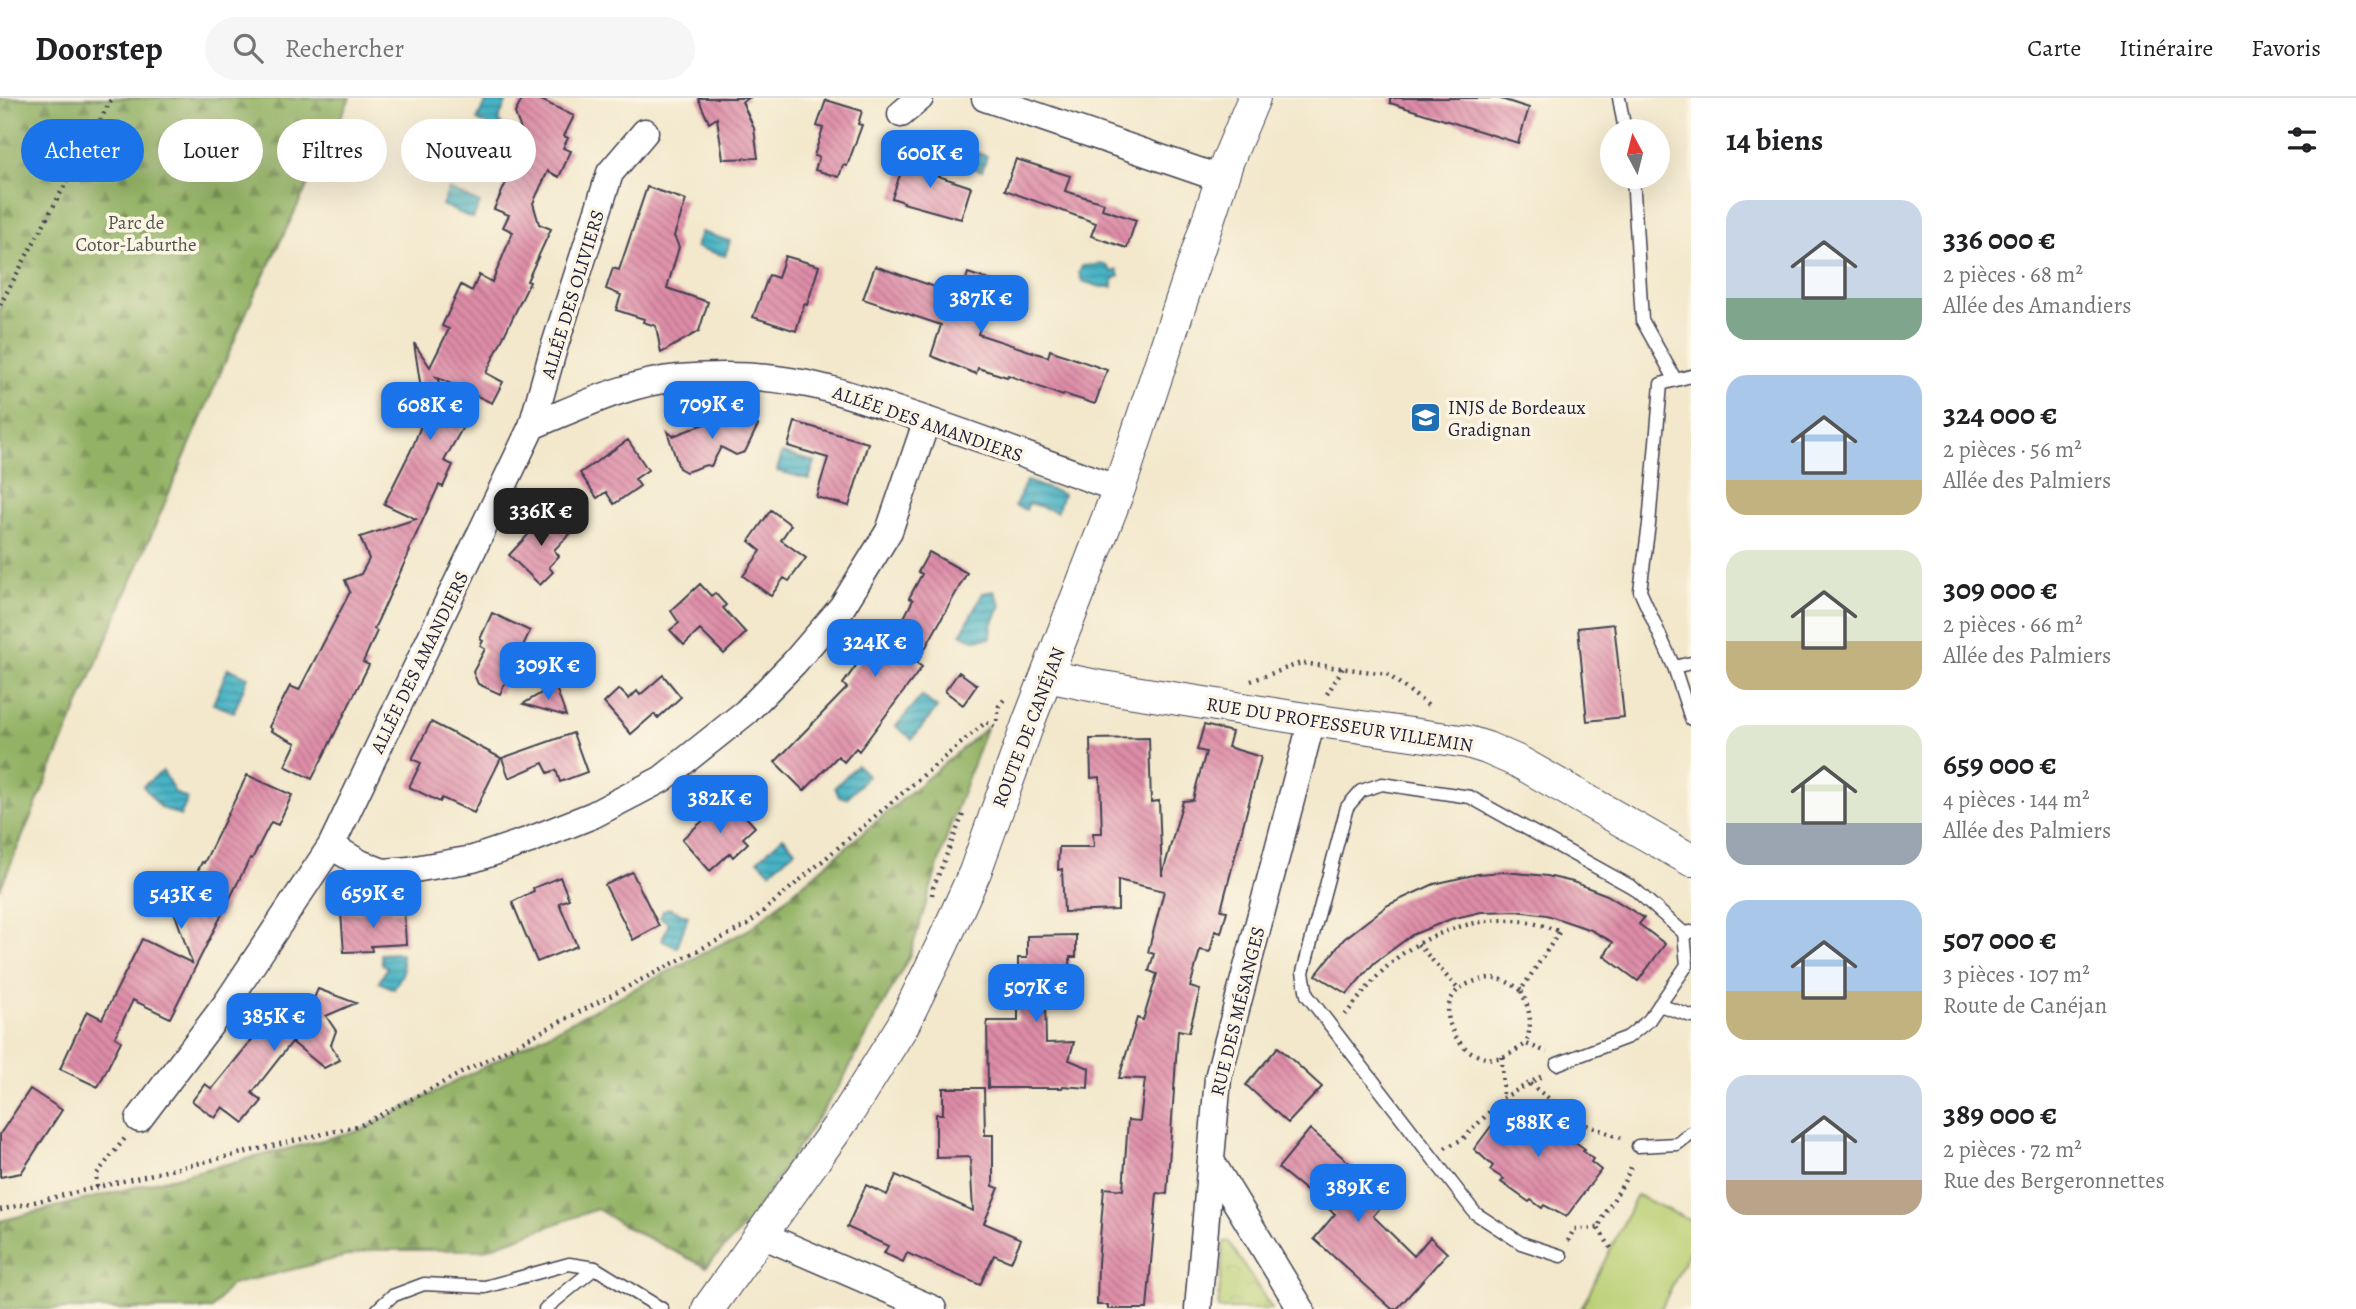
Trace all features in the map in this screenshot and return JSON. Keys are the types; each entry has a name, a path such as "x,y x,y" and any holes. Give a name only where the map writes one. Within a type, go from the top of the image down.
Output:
{"street":[{"path":"985,98 1222,180"},
{"name":"ROUTE DE CANÉJAN","path":"708,1309 848,1113 904,1025 975,872 1029,721 1119,489 1222,180 1254,98"},
{"name":"ALLÉE DES OLIVIERS","path":"532,426 610,173 645,132"},
{"name":"ALLÉE DES AMANDIERS","path":"139,1119 226,1004 331,846 532,426 647,383 678,378 760,377 795,381 831,390 927,420 1119,489"},
{"path":"331,846 360,863 383,872 473,859 593,815 663,779 746,712 794,663 842,607 889,531 927,420"},
{"name":"RUE DU PROFESSEUR VILLEMIN","path":"1047,676 1312,720 1449,739 1487,748 1519,762 1691,860"},
{"name":"RUE DES MÉSANGES","path":"1198,1309 1218,1078 1312,720"},
{"path":"1211,1161 1301,1309"},
{"path":"762,1235 933,1309"}],"lane":[{"path":"1619,98 1623,119"},
{"path":"1634,189 1642,320 1675,379"},
{"path":"1691,376 1661,384 1649,524 1640,591 1674,667 1691,719"},
{"path":"1674,667 1691,663"},
{"path":"1557,1064 1628,1037 1649,1020 1689,965 1688,933 1632,887 1470,797 1382,784 1361,791 1347,807 1303,972 1307,995 1475,1213 1521,1243 1561,1256"},
{"path":"1659,1006 1691,1016"},
{"path":"1638,1146 1677,1144 1691,1133"},
{"path":"378,1309 392,1296 425,1284 485,1287 569,1264 595,1268 662,1309"},
{"path":"545,1309 595,1268"}],"path":[{"path":"0,305 112,98"},
{"path":"996,728 999,706 1013,689"},
{"path":"0,1210 361,1125 747,926 986,722 996,728 1029,721"},
{"path":"932,901 933,888 968,800"},
{"path":"1334,1029 1385,969 1418,944 1453,929 1487,921 1526,921 1560,931 1521,990"},
{"path":"1418,944 1458,989"},
{"path":"1481,978 1503,979 1521,990 1530,1013 1530,1031 1526,1044 1502,1057 1482,1058 1464,1047 1452,1035 1448,1016 1450,1000 1461,986 1481,978"},
{"path":"1431,1155 1463,1139 1503,1097 1530,1084 1557,1064 1546,1051 1526,1044"},
{"path":"1502,1057 1503,1097"},
{"path":"1530,1084 1581,1123 1638,1146 1627,1179 1606,1209 1598,1228"},
{"path":"97,1187 96,1175 139,1119"},
{"path":"1598,1228 1611,1248"},
{"path":"1561,1256 1574,1229 1598,1228"}],"green space":[{"name":"Parc de Cotor-Laburthe","path":"0,98 350,98 340,119 277,119 277,182 309,182 249,306 0,889"},
{"path":"986,728 950,827 910,955 841,1083 746,1225 706,1267 628,1228 597,1209 483,1250 371,1250 230,1285 212,1309 0,1309 0,1221 362,1130 750,929"},
{"path":"1637,1195 1691,1221 1691,1247 1661,1309 1581,1309"},
{"path":"1227,1241 1272,1309 1218,1309 1223,1249 1224,1242"}],"water":[{"path":"488,98 508,98 499,119 478,119"},
{"path":"955,145 987,156 982,171 950,160"},
{"path":"449,189 480,203 473,219 442,205"},
{"path":"701,232 730,241 725,256 696,247"},
{"path":"1105,264 1112,272 1117,270 1119,276 1113,280 1113,287 1101,287 1082,281 1079,273 1082,266"},
{"path":"782,453 815,462 809,479 777,471"},
{"path":"1026,481 1063,494 1057,512 1029,503 1026,510 1015,506"},
{"path":"994,591 1001,605 992,625 991,638 974,640 961,634 983,593"},
{"path":"228,668 248,677 234,712 213,704"},
{"path":"922,696 937,708 912,739 896,726"},
{"path":"857,765 868,776 847,798 839,797 835,787"},
{"path":"163,771 175,793 188,799 180,816 160,807 143,786"},
{"path":"783,837 795,850 770,872 758,860"},
{"path":"668,908 688,916 677,948 662,940 669,923 660,918"},
{"path":"401,953 403,972 394,989 379,982 387,968 382,964 381,954"}],"building":[{"path":"523,98 537,98 574,116 564,136 568,138 563,148 571,151 559,177 548,171 533,203 539,224 551,229 527,281 530,282 486,373 503,382 492,403 436,377 464,425 444,461 453,465 443,487 439,485 409,550 374,629 377,631 363,662 369,665 312,779 285,766 296,743 271,731 269,727 290,686 299,690 350,592 345,580 361,574 369,559 360,537 416,519 384,504 425,415 414,343 430,367 449,329 442,326 461,285 472,291 479,275 492,282 513,232 503,227 509,215 494,209 506,182 536,182 536,119 517,119 515,113"},
{"path":"698,98 749,98 742,102 754,128 758,158 723,159 717,118 709,123"},
{"path":"1390,98 1498,98 1529,108 1518,143 1390,103"},
{"path":"826,100 862,111 858,124 862,125 847,166 843,165 839,177 815,170 819,157 814,156 823,128 817,126"},
{"path":"906,157 932,165 929,173 971,187 961,219 892,198"},
{"path":"1016,159 1070,176 1065,191 1104,203 1102,209 1136,220 1127,248 1091,236 1096,223 1005,190"},
{"path":"647,187 686,200 674,236 679,247 667,288 708,302 699,331 661,353 656,326 616,310 621,295 606,289 613,268 619,270"},
{"path":"785,256 819,266 796,331 753,317 769,275 778,278"},
{"path":"875,266 961,296 968,273 995,282 978,334 1048,357 1050,350 1107,370 1095,404 1064,394 1063,396 1008,375 1007,377 978,368 976,374 931,356 941,325 863,299"},
{"path":"727,410 758,425 745,452 736,455 721,447 711,466 706,465 686,472 679,468 667,431 673,436 723,417"},
{"path":"795,422 868,443 849,506 816,497 828,458 788,446"},
{"path":"628,440 648,470 635,479 640,486 614,504 606,492 597,498 580,473"},
{"path":"771,510 791,525 781,540 806,558 789,581 784,578 771,596 743,576 761,551 749,541"},
{"path":"553,513 572,532 554,550 559,556 549,567 553,572 540,585 509,555 542,520 544,522"},
{"path":"929,552 967,573 917,663 922,667 859,751 856,748 844,762 838,756 804,791 775,762 847,688 843,684 880,632 892,641 913,600 909,598 922,574 918,572"},
{"path":"700,584 711,596 715,593 726,605 723,608 746,633 724,654 700,630 684,645 670,630 679,623 671,611"},
{"path":"492,613 530,631 500,694 478,684 473,672 485,649 480,646 483,641 480,639"},
{"path":"1614,624 1624,717 1587,721 1578,628"},
{"path":"959,672 977,685 963,705 945,691"},
{"path":"663,675 681,697 658,718 654,714 631,734 604,703 619,689 629,699 637,691 640,695"},
{"path":"555,685 566,716 523,704"},
{"path":"431,722 501,758 474,813 442,798 440,802 409,787 421,763 412,759"},
{"path":"1204,725 1232,732 1228,747 1261,757 1221,910 1227,911 1221,933 1215,931 1210,952 1200,950 1190,987 1200,990 1189,1032 1178,1030 1167,1194 1157,1193 1147,1309 1108,1309 1108,1305 1097,1305 1104,1188 1123,1190 1128,1120 1140,1121 1145,1079 1119,1078 1137,1018 1143,1020 1157,974 1149,971 1154,954 1148,952 1164,891 1118,880 1118,910 1064,912 1062,869 1058,870 1059,847 1094,847 1093,833 1102,833 1100,777 1091,778 1090,739 1149,738 1151,802 1159,801 1162,876 1183,801 1193,800 1206,752 1197,750"},
{"path":"573,733 587,772 560,782 556,770 548,773 543,763 509,778 502,758"},
{"path":"247,775 292,795 278,825 271,822 252,859 250,858 170,1018 133,1000 115,1037 121,1041 98,1087 60,1069 87,1011 102,1019 142,939 192,963 174,911 184,889 188,891 202,862 204,863"},
{"path":"729,798 755,827 743,838 748,843 733,857 730,853 710,871 682,839"},
{"path":"632,872 659,926 633,940 605,885"},
{"path":"1504,872 1547,876 1573,882 1607,895 1644,918 1639,924 1665,944 1638,981 1604,956 1613,942 1591,930 1547,915 1516,911 1481,912 1451,919 1412,935 1374,963 1347,994 1316,975 1344,939 1388,905 1434,884 1478,874"},
{"path":"560,877 569,899 559,903 577,946 537,962 512,902 534,891 533,888"},
{"path":"391,909 391,912 404,911 406,944 371,946 372,951 344,952 341,913"},
{"path":"1076,935 1076,957 1070,957 1071,998 1045,999 1046,1043 1074,1042 1069,1060 1089,1068 1088,1088 988,1088 987,1021 1018,1021 1018,958 1027,958 1027,936"},
{"path":"318,989 356,1003 326,1016 336,1031 331,1045 340,1060 324,1068 292,1042 252,1093 262,1101 244,1123 223,1107 215,1118 192,1101 205,1084 212,1089 268,1020 259,1017 266,999 307,1014"},
{"path":"1278,1047 1322,1087 1288,1123 1246,1085"},
{"path":"943,1088 984,1088 985,1135 993,1135 993,1186 999,1188 984,1223 1021,1239 1011,1262 994,1255 980,1285 907,1253 903,1262 884,1253 888,1246 847,1227 866,1185 887,1195 896,1175 973,1211 970,1157 936,1158 936,1114 943,1114"},
{"path":"30,1089 62,1110 21,1173 0,1177 0,1134"},
{"path":"1510,1101 1532,1114 1534,1111 1546,1120 1548,1117 1576,1137 1574,1141 1585,1149 1583,1151 1593,1159 1591,1162 1601,1170 1566,1217 1544,1205 1542,1208 1531,1200 1529,1202 1501,1182 1504,1179 1490,1170 1493,1166 1474,1149"},
{"path":"1310,1129 1387,1200 1373,1216 1414,1256 1430,1237 1447,1253 1397,1309 1392,1309 1314,1239 1335,1214 1278,1168"}],"place":[{"name":"INJS de Bordeaux Gradignan","path":"1425,418"}]}
